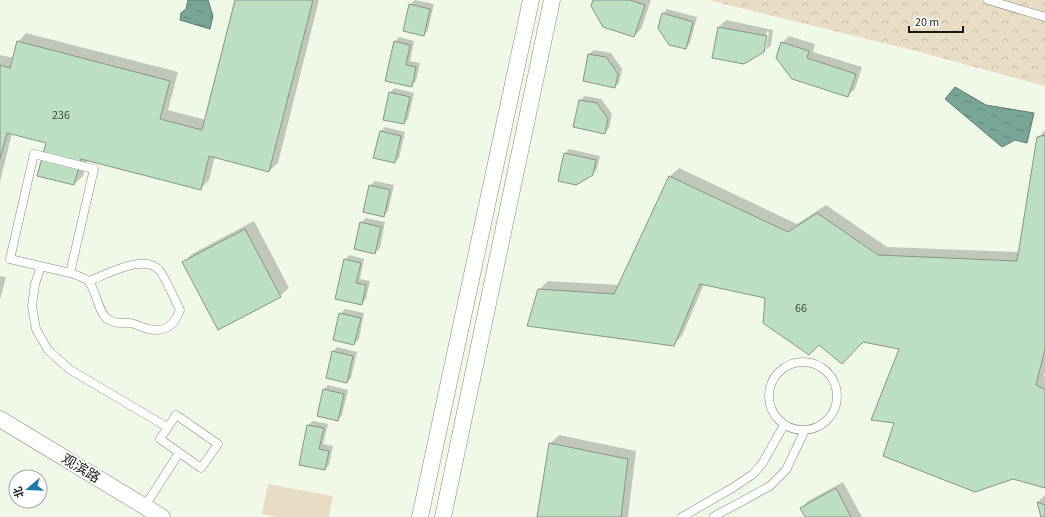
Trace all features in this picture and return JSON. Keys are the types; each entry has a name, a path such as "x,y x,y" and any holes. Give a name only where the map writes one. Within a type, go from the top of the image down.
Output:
{"street":[{"path":"420,517 531,0"},
{"path":"443,517 552,0"},
{"name":"观滨路","path":"0,419 162,517"}],"lane":[{"path":"988,0 1045,17"},
{"path":"70,273 94,169 34,154 10,259 70,273 89,281 100,307 108,320 121,324 131,323 151,330 160,330 170,327 177,318 180,310 160,271 154,265 141,263 128,265 89,281"},
{"path":"41,266 35,284 32,306 36,329 48,350 69,369 167,428"},
{"path":"803,362 814,364 824,370 832,379 836,390 836,401 833,412 826,422 816,428 805,430 794,429 784,425 776,417 771,408 769,397 770,387 775,377 782,369 792,364 803,362"},
{"path":"176,415 218,444 201,468 179,453 160,439 176,415"},
{"path":"682,517 753,474 762,464 784,425"},
{"path":"713,517 770,486 786,470 805,430"},
{"path":"145,506 179,453"}],"green space":[{"path":"708,0 1045,0 1045,86 912,50"},
{"path":"268,484 333,496 329,517 278,517 262,514"}],"water":[{"path":"188,0 208,0 213,16 210,29 180,20 181,13 186,9"},
{"path":"955,87 986,105 1034,113 1027,143 1015,140 1002,147 945,99"}],"building":[{"path":"235,0 313,0 269,172 209,156 201,190 81,159 74,185 37,176 46,143 7,133 0,159 0,65 10,68 17,41 170,81 160,119 202,130"},
{"path":"593,0 630,0 645,5 634,37 603,27 591,6"},
{"path":"409,4 430,9 424,36 403,31"},
{"path":"662,13 693,22 686,49 669,45 658,28"},
{"path":"718,27 767,36 764,52 744,64 712,58"},
{"path":"394,41 410,45 406,65 416,67 412,87 385,81"},
{"path":"781,42 809,51 807,58 856,74 848,97 792,79 776,58"},
{"path":"588,54 606,57 618,74 615,88 583,81"},
{"path":"389,92 410,97 404,124 383,120"},
{"path":"579,100 597,103 608,119 605,134 573,127"},
{"path":"380,131 401,136 395,163 373,158"},
{"path":"1045,135 1045,349 1036,385 1045,390 1045,488 1013,479 975,492 883,456 894,423 871,420 899,349 863,342 842,364 819,345 809,355 763,323 765,298 700,284 674,346 527,326 538,289 614,294 669,176 788,232 817,213 878,255 1017,261 1037,137"},
{"path":"564,153 596,160 593,175 576,185 558,181"},
{"path":"369,185 390,190 384,217 363,212"},
{"path":"360,222 381,227 375,254 354,249"},
{"path":"245,229 281,297 218,330 182,262"},
{"path":"344,259 361,263 356,283 366,285 362,305 335,299"},
{"path":"339,313 361,318 354,345 333,340"},
{"path":"332,351 353,356 347,383 326,378"},
{"path":"323,389 344,394 338,421 317,416"},
{"path":"307,425 324,428 319,449 329,451 325,470 299,465"},
{"path":"549,443 628,459 621,517 537,517"},
{"path":"836,488 851,517 805,517 800,508"},
{"path":"1037,502 1045,505 1045,517 1041,517"}]}
